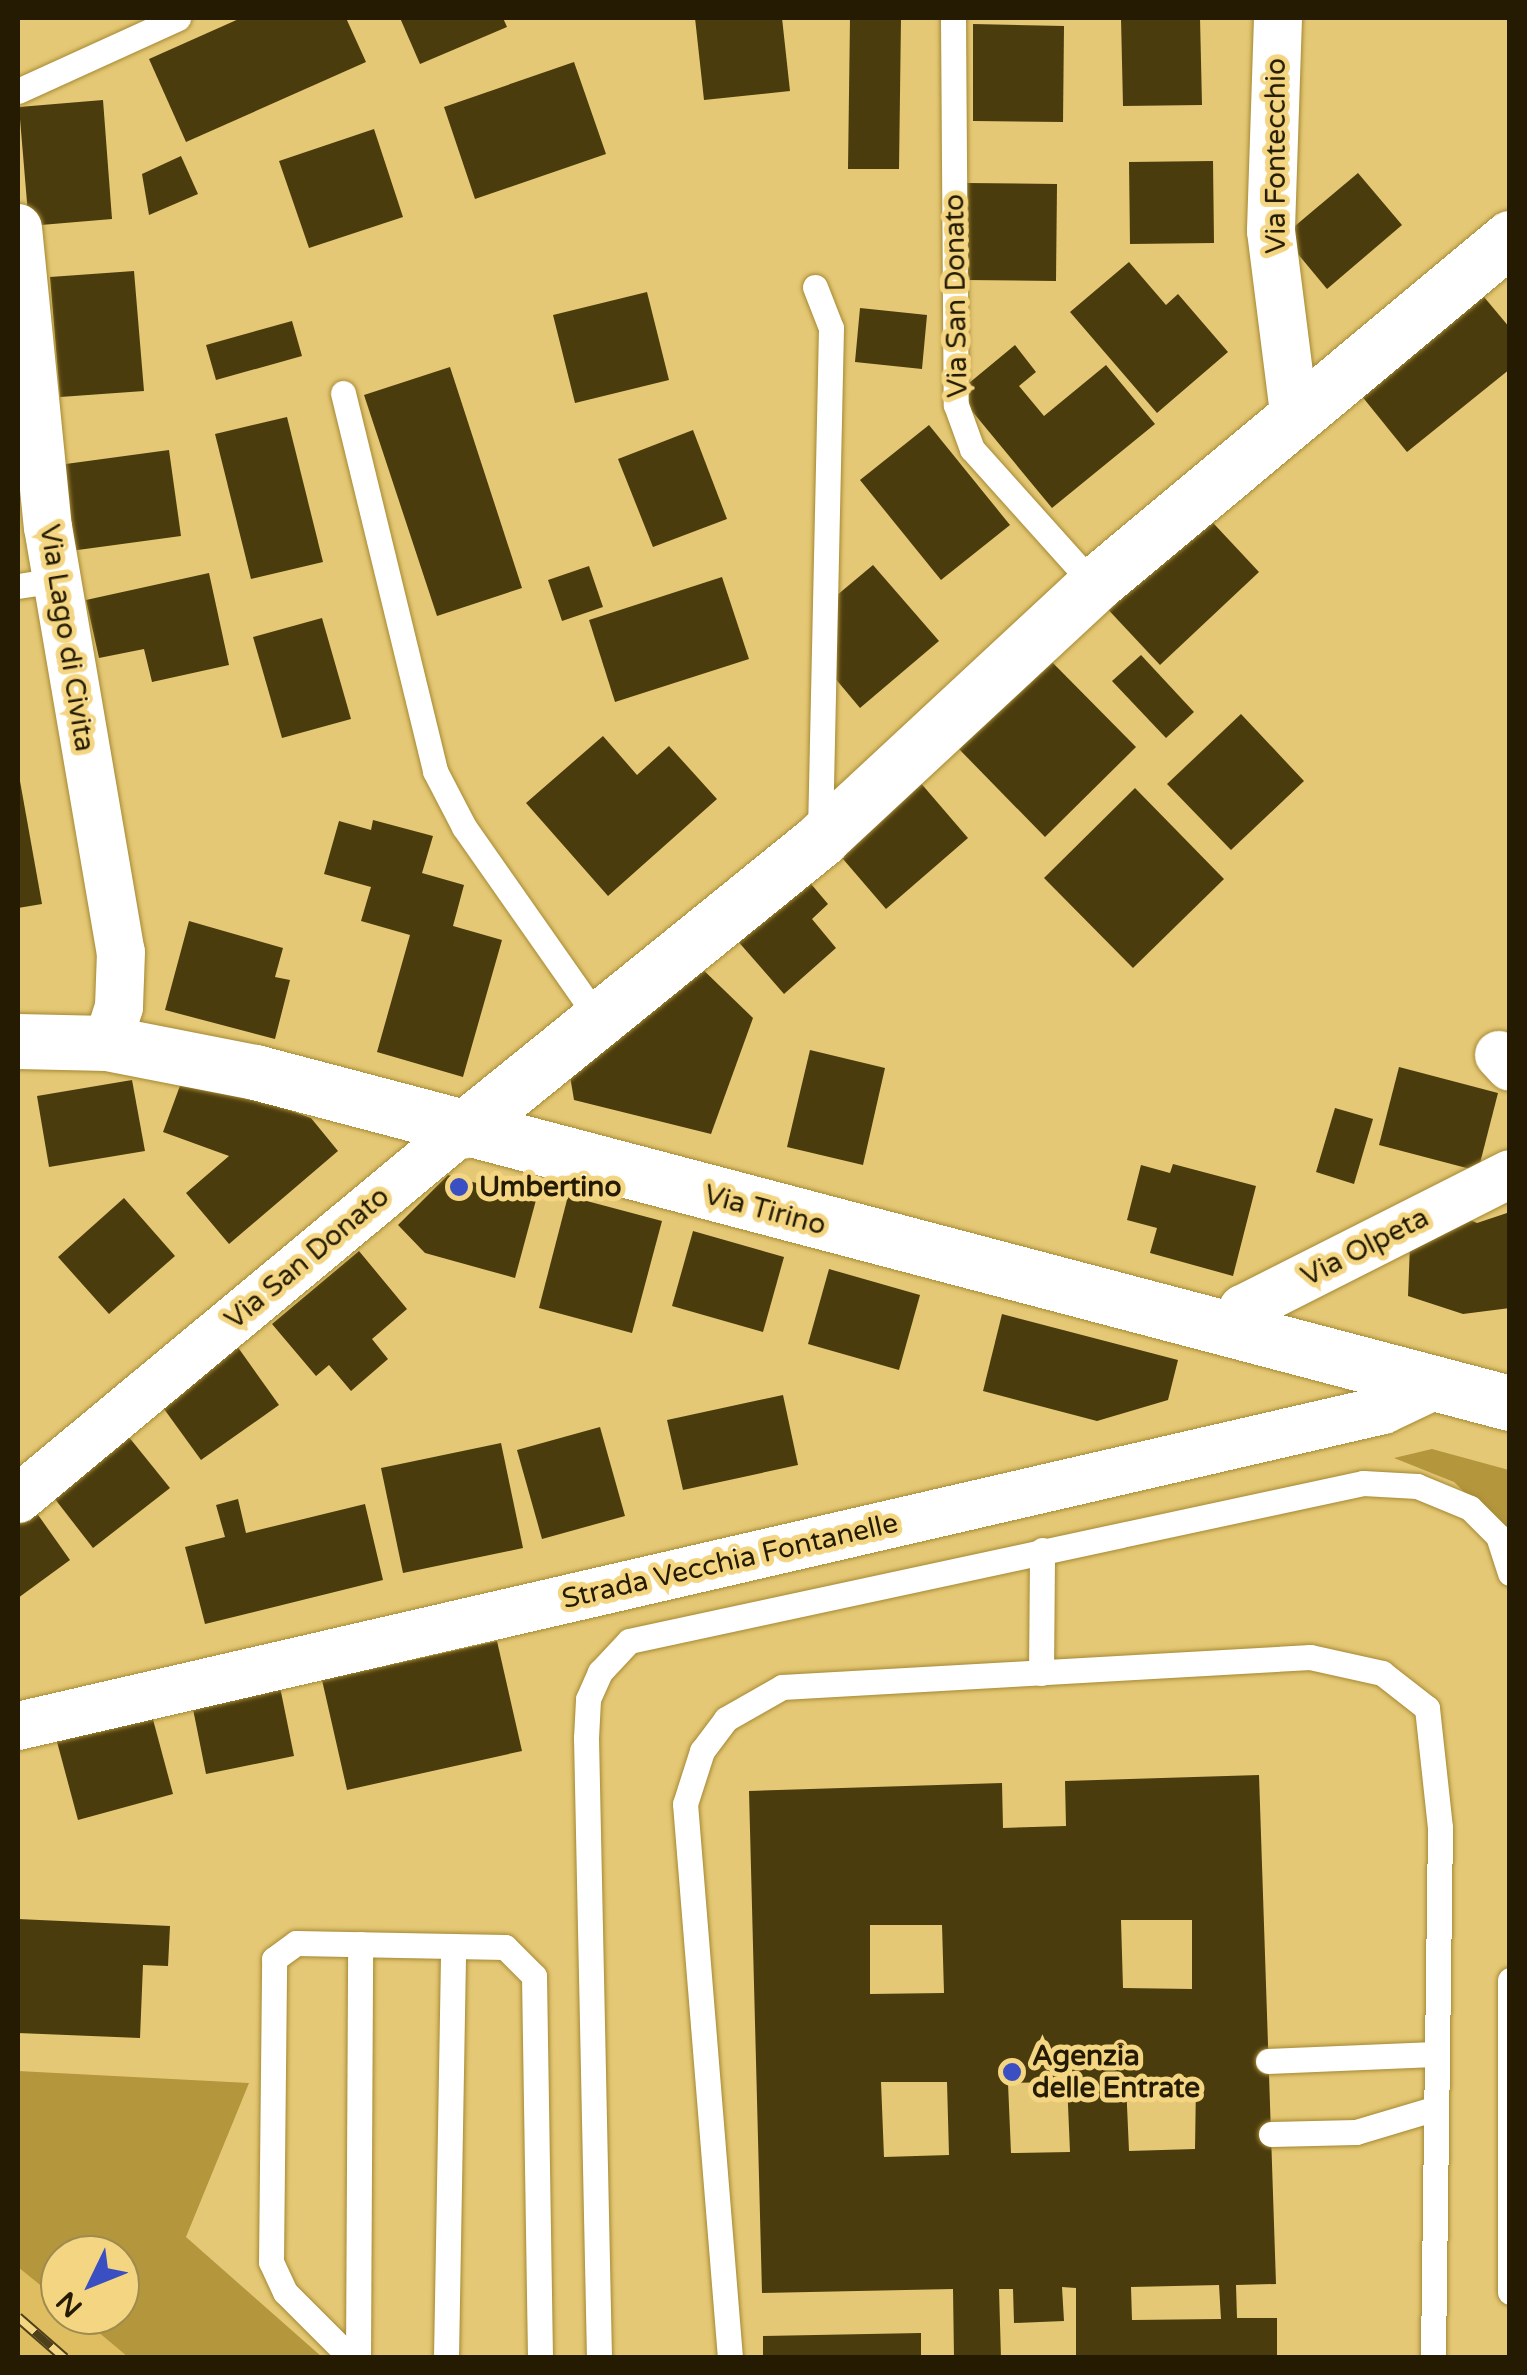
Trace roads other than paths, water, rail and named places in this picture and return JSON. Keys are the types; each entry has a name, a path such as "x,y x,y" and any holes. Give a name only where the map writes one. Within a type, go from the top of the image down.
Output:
{"street":[{"name":"Via Fontecchio","path":"1278,18 1271,231 1294,414"},
{"name":"Via Lago di Civita","path":"18,228 37,583 121,952 119,1007 107,1043"},
{"name":"Via San Donato","path":"18,1499 820,838 1094,585 1294,414 1510,238"},
{"name":"Via Tirino","path":"18,1042 107,1043 255,1072 461,1131 1510,1403"},
{"name":"Via Olpeta","path":"1234,1332 1243,1309 1510,1174"},
{"name":"Strada Vecchia Fontanelle","path":"18,1726 1383,1410 1438,1384"}],"lane":[{"path":"18,91 178,18"},
{"name":"Via San Donato","path":"953,18 956,405 972,449 1094,585"},
{"path":"815,287 831,328 820,838"},
{"path":"342,393 435,771 464,827 600,1021"},
{"path":"599,2358 586,1738 588,1700 600,1672 629,1641 1363,1483 1399,1485 1470,1508 1498,1536 1510,1573"},
{"path":"1041,1673 1042,1550"},
{"path":"730,2358 685,1804 702,1751 726,1719 782,1687 1310,1657 1382,1673 1427,1708 1440,1828 1433,2109 1433,2358"},
{"path":"354,2358 285,2292 271,2262 274,1959 296,1943 506,1947 534,1976 540,2358"},
{"path":"354,2358 360,1944"},
{"path":"446,2358 452,1946"},
{"path":"1510,1980 1510,2292"},
{"path":"1268,2062 1434,2054"},
{"path":"1271,2134 1356,2132 1433,2109"}],"railway":[{"path":"18,2317 65,2358"}],"place":[{"name":"Umbertino","path":"459,1187"},
{"name":"Agenzia delle Entrate","path":"1012,2072"}]}
